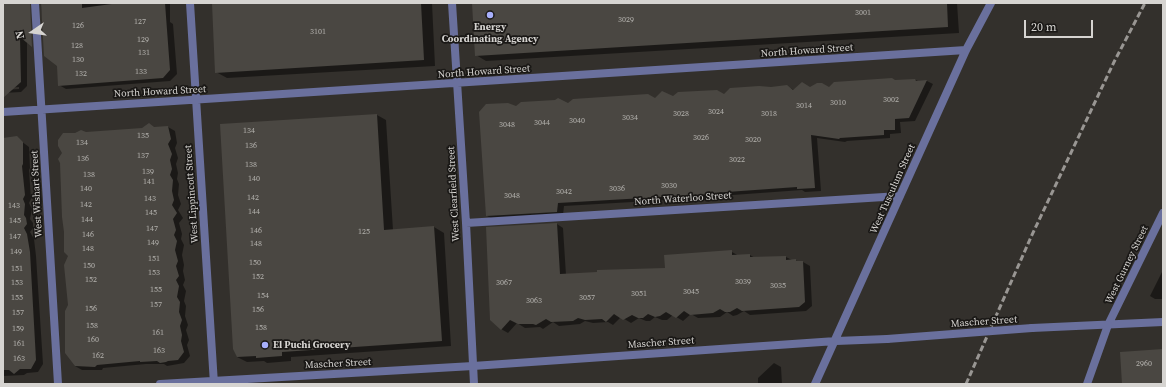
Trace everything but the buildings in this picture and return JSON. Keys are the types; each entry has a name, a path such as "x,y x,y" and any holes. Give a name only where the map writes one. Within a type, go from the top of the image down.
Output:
{"street":[{"name":"West Wishart Street","path":"35,3 58,384"},
{"name":"West Lippincott Street","path":"190,3 214,383"},
{"name":"West Clearfield Street","path":"452,3 466,223 474,384"},
{"name":"West Tusculum Street","path":"815,384 836,341 966,50 991,3"},
{"name":"North Howard Street","path":"3,112 457,84 966,50"},
{"name":"North Waterloo Street","path":"466,223 900,196"},
{"name":"West Gurney Street","path":"1087,384 1108,325 1163,213"},
{"name":"Mascher Street","path":"160,384 214,383 836,341 887,339 1032,328 1163,322"}],"railway":[{"path":"966,384 1031,237 1114,62 1145,3"}],"place":[{"name":"Energy Coordinating Agency","path":"490,15"},
{"name":"El Puchi Grocery","path":"265,345"}]}
